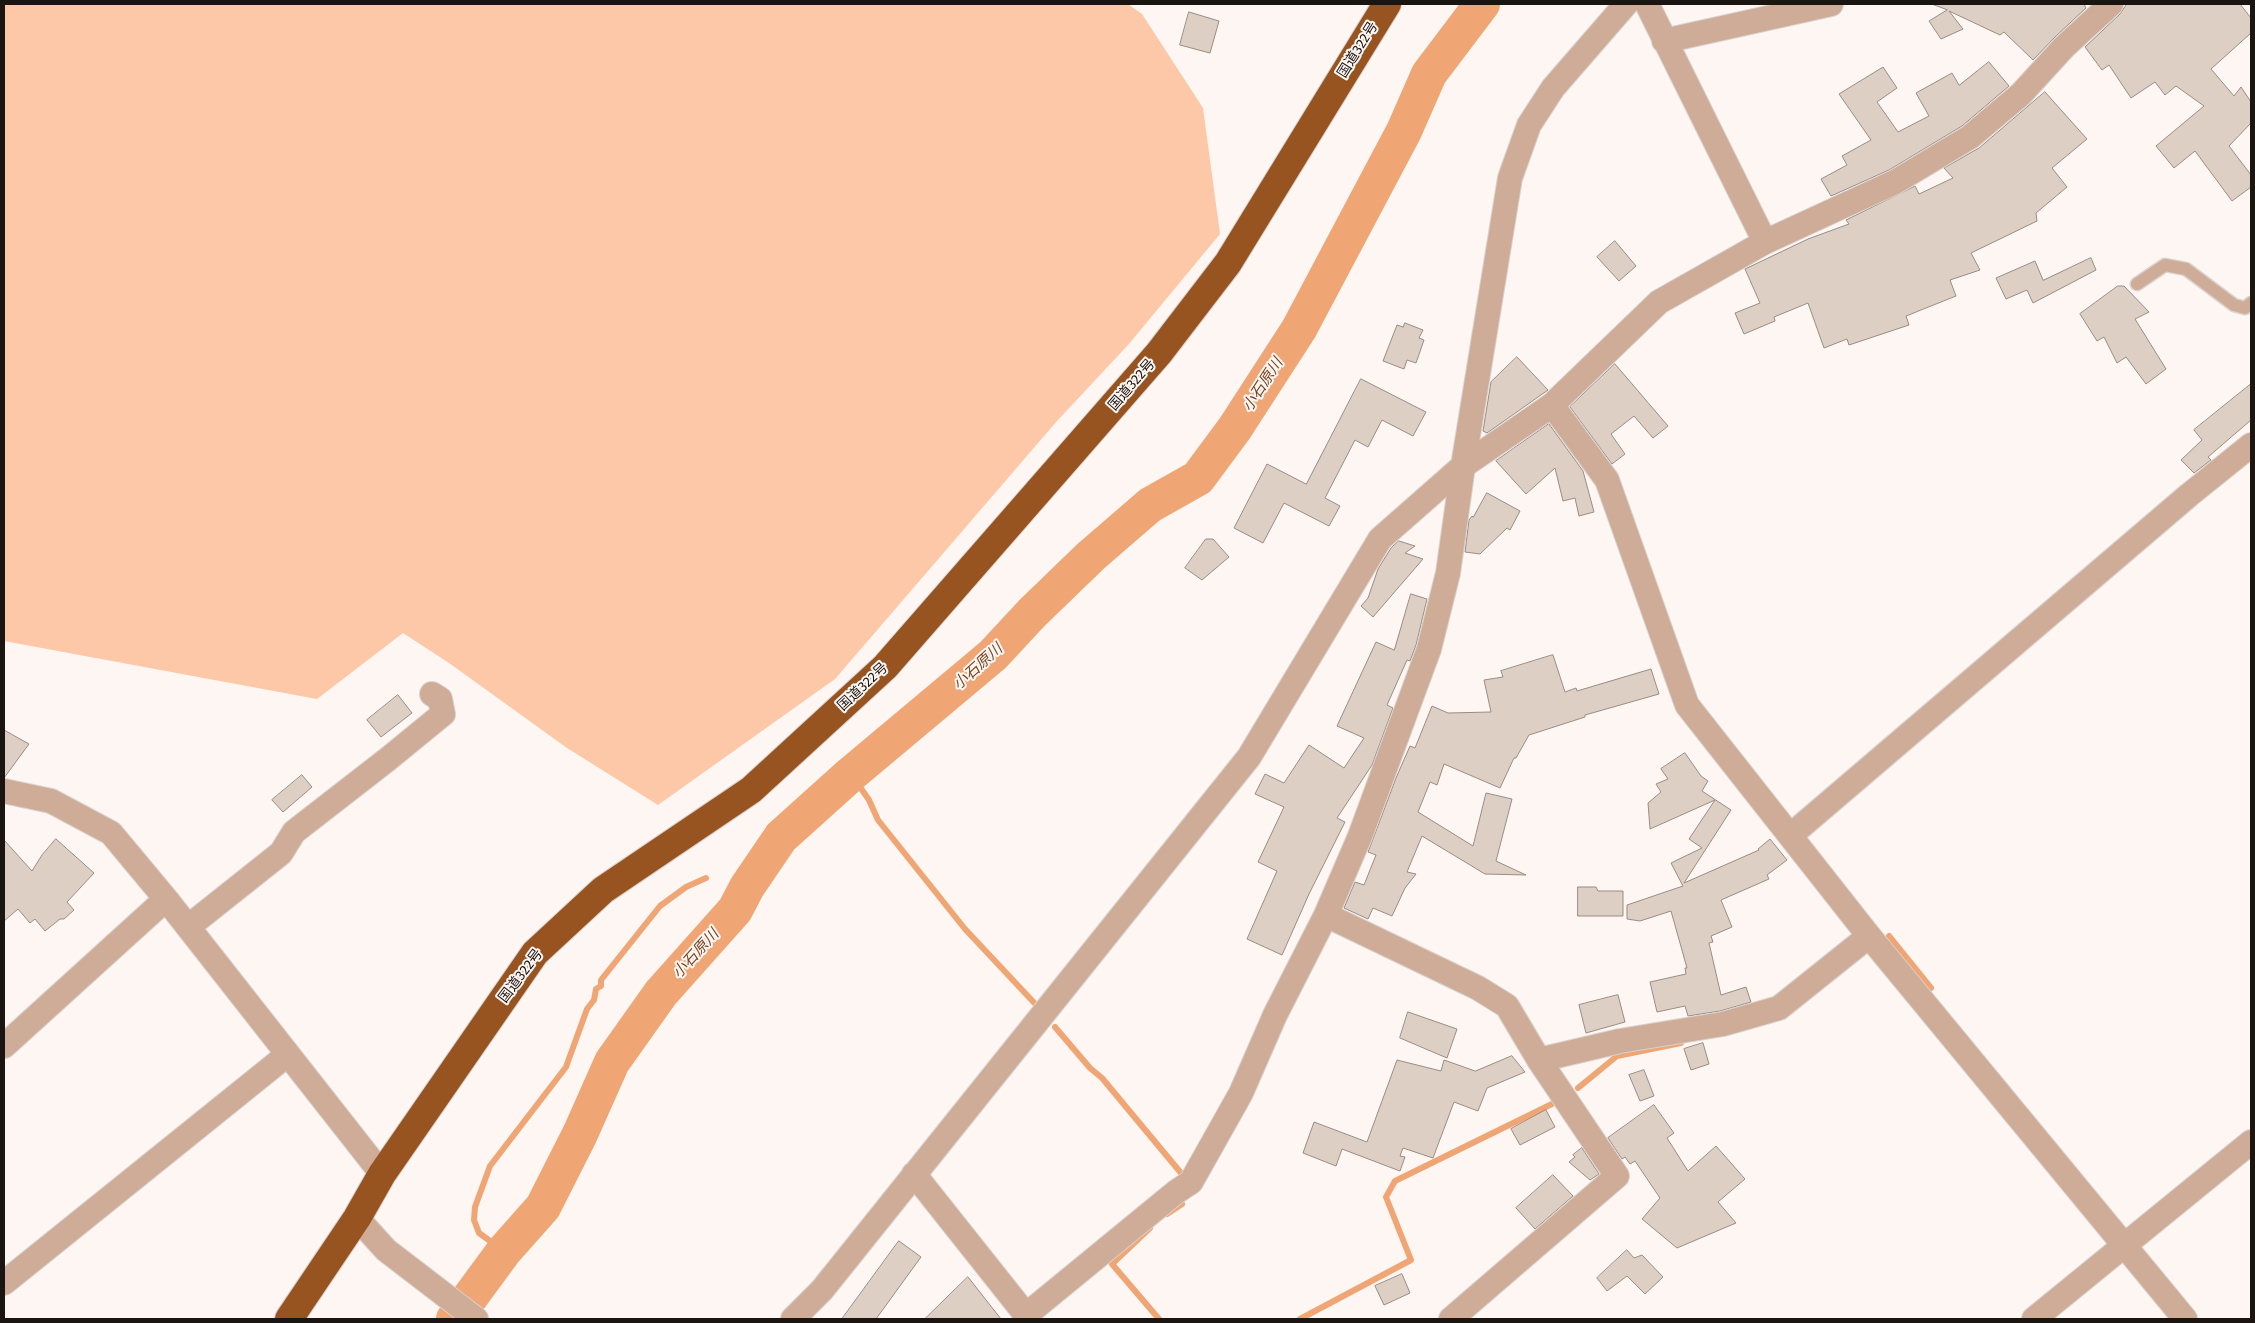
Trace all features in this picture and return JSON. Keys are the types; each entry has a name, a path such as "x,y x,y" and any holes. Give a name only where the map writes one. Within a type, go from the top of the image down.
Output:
{"highway":[{"name":"国道322号","path":"289,1319 357,1218 382,1174 535,953 603,890 751,790 885,667 1159,353 1228,263 1387,4"}],"street":[{"path":"914,1174 1026,1315 1176,1192 1191,1182 1242,1093 1275,1015 1326,915 1360,836 1428,648 1448,574 1463,466 1510,178 1529,125 1552,88 1626,4"},
{"path":"1647,4 1766,242"},
{"path":"1664,41 1831,4"},
{"path":"792,1319 822,1290 1249,757 1380,539 1463,466 1552,405 1658,302 1766,242 1895,182 1970,136 2021,94 2064,47 2111,4"},
{"path":"1552,405 1607,480 1687,705 1869,936 2184,1319"},
{"path":"1791,835 2189,495 2251,445"},
{"path":"188,927 281,853 294,832 443,714 440,699 432,694"},
{"path":"4,792 51,801 111,833 166,899 287,1056 382,1174"},
{"path":"4,1046 166,899"},
{"path":"1326,915 1478,988 1507,1006 1539,1060 1617,1176 1450,1319"},
{"path":"1539,1060 1620,1041 1723,1024 1779,1008 1869,936"},
{"path":"4,1283 287,1056"},
{"path":"2034,1319 2251,1142"},
{"path":"357,1218 386,1250 476,1319"}],"lane":[{"path":"2137,284 2165,265 2172,266 2186,269 2234,305 2245,308 2251,303"}],"shaded area":[{"path":"4,4 1128,4 1142,14 1203,108 1220,234 1128,345 1057,421 835,679 658,805 567,748 449,663 403,633 317,699 4,641"}],"building":[{"path":"1932,4 2084,4 2086,8 2033,60 2004,32 2000,35 1949,11 1963,29 1941,39 1929,21 1947,10"},
{"path":"2127,4 2240,4 2251,18 2251,33 2211,69 2234,96 2241,87 2251,102 2251,123 2229,146 2251,175 2251,187 2232,201 2195,151 2174,168 2156,146 2204,106 2176,86 2165,95 2155,82 2131,98 2109,65 2102,70 2085,47 2120,14"},
{"path":"1189,12 1219,21 1210,53 1180,45"},
{"path":"1989,62 2009,86 1962,126 1889,170 1831,196 1821,179 1847,165 1842,156 1871,140 1839,94 1883,67 1897,88 1877,102 1898,132 1929,116 1916,93 1952,73 1959,85"},
{"path":"2045,92 2087,139 2052,168 2067,187 2036,213 2037,221 1971,253 1980,270 1950,280 1956,296 1906,316 1909,325 1849,345 1847,339 1824,348 1808,303 1774,317 1775,321 1744,334 1735,313 1760,303 1745,269 1808,239 1849,224 1846,220 1915,186 1919,194 1953,178 1944,168 1979,148"},
{"path":"1615,241 1636,266 1619,281 1597,257"},
{"path":"2091,258 2096,270 2033,303 2027,290 2006,299 1996,278 2035,261 2043,280"},
{"path":"2118,286 2124,286 2149,312 2135,319 2166,369 2146,384 2126,357 2117,363 2104,337 2097,341 2080,314"},
{"path":"1405,323 1423,330 1419,338 1424,340 1416,363 1407,360 1404,369 1383,361 1397,325 1403,327"},
{"path":"1517,357 1548,390 1487,433 1483,431 1491,382"},
{"path":"1615,364 1668,426 1653,438 1634,416 1611,434 1625,454 1612,464 1570,407"},
{"path":"1361,379 1426,412 1413,436 1382,420 1368,447 1355,440 1325,498 1340,506 1329,526 1284,503 1263,543 1234,528 1267,464 1306,484"},
{"path":"2251,384 2251,420 2208,457 2211,460 2194,473 2181,460 2202,440 2194,430"},
{"path":"1549,424 1583,471 1594,512 1579,516 1575,498 1563,501 1555,468 1526,494 1496,461"},
{"path":"1487,493 1520,511 1510,530 1507,528 1480,554 1465,552 1469,520 1473,517"},
{"path":"1206,539 1213,539 1229,557 1202,580 1185,568"},
{"path":"1399,541 1415,546 1405,553 1423,559 1373,617 1361,606 1368,598 1378,569 1391,548"},
{"path":"1411,594 1427,599 1416,645 1410,661 1407,660 1387,705 1393,708 1372,765 1337,818 1345,822 1309,894 1282,955 1247,939 1277,871 1258,862 1284,807 1255,794 1265,774 1284,783 1309,745 1344,768 1364,738 1337,726 1376,642 1394,650"},
{"path":"1553,655 1565,692 1576,688 1577,691 1651,669 1659,694 1585,715 1585,717 1529,735 1516,758 1514,758 1500,788 1444,764 1437,785 1430,782 1418,812 1473,846 1486,793 1512,799 1496,861 1526,875 1485,874 1422,836 1407,872 1416,874 1405,888 1392,916 1373,908 1368,919 1344,908 1355,882 1364,885 1376,855 1368,852 1396,778 1410,746 1415,748 1432,706 1448,713 1491,712 1484,680 1503,677 1501,671"},
{"path":"398,695 412,713 381,737 367,720"},
{"path":"4,730 29,744 4,778"},
{"path":"1685,753 1701,776 1708,781 1702,791 1731,810 1684,883 1759,850 1770,839 1787,860 1767,875 1769,879 1721,900 1732,927 1711,936 1713,942 1709,943 1721,995 1746,987 1751,1002 1720,1011 1688,1016 1685,1006 1657,1012 1650,982 1686,974 1685,968 1687,968 1671,911 1640,921 1627,919 1627,905 1683,886 1671,863 1702,848 1689,839 1715,800 1650,829 1648,803 1661,792 1656,784 1668,779 1661,769"},
{"path":"302,775 312,787 283,812 272,800"},
{"path":"56,839 94,873 67,902 74,910 45,931 35,919 30,923 18,909 4,921 4,840 32,871 42,855"},
{"path":"1578,887 1596,887 1598,891 1623,891 1623,916 1578,916"},
{"path":"1618,995 1625,1022 1586,1033 1579,1005"},
{"path":"1408,1012 1457,1029 1447,1058 1400,1038"},
{"path":"1703,1043 1709,1064 1691,1070 1684,1049"},
{"path":"1512,1056 1525,1072 1487,1088 1478,1111 1454,1102 1433,1158 1403,1148 1400,1156 1405,1157 1400,1171 1342,1149 1336,1166 1303,1153 1314,1122 1367,1142 1397,1060 1441,1071 1444,1060 1475,1071"},
{"path":"1644,1070 1654,1096 1640,1101 1629,1075"},
{"path":"1654,1105 1674,1133 1667,1138 1688,1171 1716,1146 1745,1179 1718,1202 1736,1223 1677,1248 1642,1219 1660,1198 1635,1161 1630,1164 1625,1157 1622,1159 1608,1138"},
{"path":"1546,1110 1555,1127 1520,1145 1511,1129"},
{"path":"1582,1148 1599,1174 1590,1180 1569,1162 1575,1157 1573,1155"},
{"path":"1553,1175 1573,1196 1535,1229 1516,1208"},
{"path":"899,1241 921,1257 876,1319 842,1319"},
{"path":"1627,1250 1634,1258 1642,1255 1663,1277 1645,1294 1627,1276 1607,1291 1597,1278"},
{"path":"1402,1274 1410,1293 1384,1305 1375,1286"},
{"path":"968,1277 1001,1319 925,1319"}],"waterway":[{"name":"小石原川","path":"454,1319 504,1251 543,1207 580,1134 612,1062 661,993 735,910 747,887 781,837 851,774 993,655 1032,613 1091,556 1150,505 1198,478 1235,428 1299,329 1404,131 1429,74 1482,4"},
{"path":"851,774 869,800 878,820 965,929 1040,1009"},
{"path":"504,1251 479,1233 474,1220 475,1207 490,1166 566,1067 587,1009 594,1000 596,989 601,986 601,980 660,906 686,887 706,878"},
{"path":"1889,936 1931,988"},
{"path":"1055,1027 1090,1068 1102,1078 1181,1173"},
{"path":"1578,1088 1617,1056 1681,1043"},
{"path":"1300,1319 1411,1260 1386,1197 1395,1181 1558,1101"},
{"path":"1167,1214 1182,1204"},
{"path":"1150,1228 1112,1264 1159,1319"}]}
